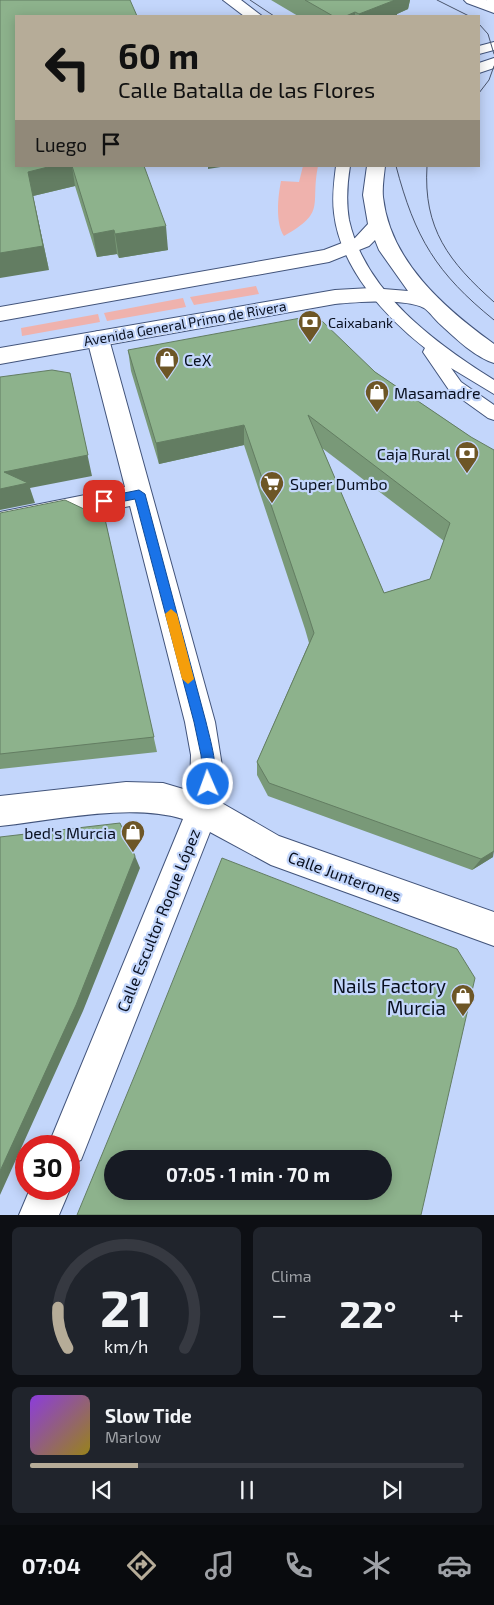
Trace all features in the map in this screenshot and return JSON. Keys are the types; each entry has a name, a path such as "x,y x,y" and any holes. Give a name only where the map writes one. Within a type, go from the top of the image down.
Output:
{"main road":[{"path":"231,0 253,15"},
{"path":"472,0 494,8"},
{"path":"480,68 494,63"},
{"path":"374,171 374,208 389,250 403,271 430,303 466,335 494,355"},
{"path":"0,314 319,259 352,248 370,236 379,224"},
{"name":"Avenida General Primo de Rivera","path":"0,356 335,297 382,295 410,297 430,303"},
{"name":"Calle Escultor Roque López","path":"71,1135 203,810 208,784 207,755 98,339"},
{"path":"0,522 139,494"},
{"name":"Calle Junterones","path":"0,812 126,797 162,798 203,810 270,849 494,930"},
{"path":"39,1215 45,1200"}],"lane":[{"path":"480,50 494,46"},
{"path":"343,167 340,186 342,217 352,248 382,295 421,336 469,373 494,388"},
{"path":"421,336 455,386 494,414"}],"shaded area":[{"path":"303,167 318,167 312,214 306,221 284,236 278,217 281,181 299,182"},
{"path":"256,286 259,294 194,305 190,297"},
{"path":"183,298 186,307 107,321 104,313"},
{"path":"98,314 100,322 22,336 21,328"}],"building":[{"path":"0,0 130,0 137,15 15,15 15,167 48,167 28,172 43,246 0,253"},
{"path":"305,0 395,0 359,14 355,12 348,15 331,15"},
{"path":"72,167 144,167 166,226 115,234 114,230 93,234"},
{"path":"306,317 322,321 375,372 471,437 494,450 494,851 481,859 269,783 257,762 314,633 307,611 244,425 156,443 128,350","holes":["308,415 450,523 430,579 384,593"]},
{"path":"52,370 70,373 88,455 4,472 28,483 0,489 0,377"},
{"path":"65,500 105,519 154,737 0,754 0,513"},
{"path":"120,823 135,856 76,1005 0,1171 0,837"},
{"path":"222,858 457,949 475,978 421,1215 77,1215"}],"tram line":[{"path":"250,0 272,15"},
{"path":"437,0 467,15"},
{"path":"480,25 488,34 494,54"},
{"path":"480,92 489,80 494,66"},
{"path":"396,167 411,214 430,252 457,286 494,320"},
{"path":"427,167 429,208 442,243 464,273 494,302"}],"slow traffic":[{"path":"171,614 188,679"}],"place":[{"name":"Caixabank","path":"310,343"},
{"name":"CeX","path":"167,380"},
{"name":"Masamadre","path":"377,413"},
{"name":"Caja Rural","path":"467,474"},
{"name":"Super Dumbo","path":"272,504"},
{"name":"bed's Murcia","path":"133,853"},
{"name":"Nails Factory Murcia","path":"463,1017"}],"route":[{"path":"104,501 139,494 200,722 207,755 208,784"}]}
